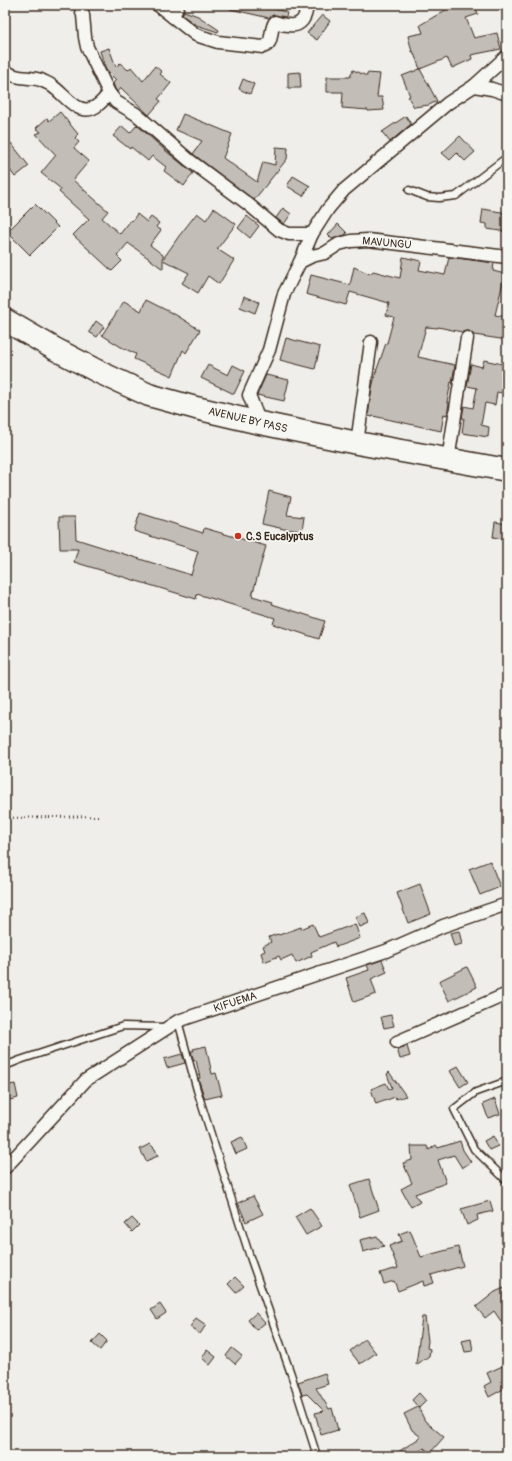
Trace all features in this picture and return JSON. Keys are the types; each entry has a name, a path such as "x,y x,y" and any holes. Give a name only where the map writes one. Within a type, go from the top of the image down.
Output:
{"highway":[{"name":"AVENUE BY PASS","path":"5,320 94,370 149,395 260,423 357,443 507,470"}],"street":[{"path":"80,5 83,15 87,47 116,102 136,114 190,160 248,204 279,230 289,234 312,234"},
{"path":"158,5 196,35 218,42 263,47 270,41 272,27 275,22 289,26 301,22 305,17 307,5"},
{"path":"173,17 178,5"},
{"path":"260,423 249,395 269,350 284,294 312,234 328,209 344,190 448,103 474,86 507,56"},
{"path":"5,71 15,77 40,80 52,86 71,104 82,109 91,109 98,105 110,93"},
{"path":"474,86 492,89 507,94"},
{"name":"MAVUNGU","path":"300,262 312,256 325,253 338,244 351,241 368,240 507,257"},
{"path":"448,460 467,338"},
{"path":"357,443 371,342"},
{"name":"KIFUEMA","path":"5,1168 86,1080 178,1021 386,952 443,926 507,904"},
{"path":"397,1042 507,994"}],"lane":[{"path":"409,190 433,198 456,196 507,157"},
{"path":"178,1021 197,1090 250,1257 291,1374 317,1456"},
{"path":"5,1066 123,1026 168,1028"},
{"path":"507,1081 476,1092 454,1109 474,1149 507,1181"}],"path":[{"path":"5,818 98,816"}],"building":[{"path":"231,5 254,5 287,12 286,17 274,15 269,18 230,9"},
{"path":"454,5 475,5 478,14 466,18 474,38 497,33 501,49 471,55 472,59 452,68 447,58 420,69 413,51 412,52 408,36 423,33 420,25"},
{"path":"184,11 198,16 219,30 218,32 196,25 182,15"},
{"path":"322,15 330,21 317,40 307,33"},
{"path":"109,48 116,67 120,63 128,70 131,67 143,81 155,66 162,72 160,74 171,83 158,99 161,101 149,115 121,88 118,92 115,89 113,83 116,80 106,70 100,51"},
{"path":"420,69 437,101 429,105 414,107 408,97 410,96 402,76"},
{"path":"353,70 367,76 367,73 380,74 377,97 382,97 384,110 368,111 342,108 343,92 327,92 327,77 350,77"},
{"path":"300,72 301,88 288,88 288,73"},
{"path":"243,79 254,84 250,94 239,89"},
{"path":"60,112 78,134 75,138 79,142 74,148 89,161 73,180 108,211 102,218 120,234 137,214 147,222 151,217 159,223 156,227 161,230 150,245 163,255 163,259 197,213 206,220 214,208 236,224 217,249 234,260 219,284 208,276 198,293 182,283 189,273 163,260 163,269 128,243 117,256 122,261 112,271 73,235 89,219 59,192 61,189 41,173 56,155 36,134 41,132 36,128 47,118 49,121"},
{"path":"183,114 232,134 223,158 257,182 263,162 275,165 276,147 288,148 287,159 254,200 193,154 202,141 176,130"},
{"path":"406,116 411,124 390,142 382,132"},
{"path":"137,125 193,173 184,186 164,171 166,167 152,156 148,161 131,147 130,149 113,136 122,126 130,133"},
{"path":"460,136 475,152 465,161 457,153 450,160 442,153"},
{"path":"11,143 29,166 15,177 5,163 5,148"},
{"path":"293,176 310,186 303,196 287,186"},
{"path":"35,204 58,227 30,255 7,232"},
{"path":"283,208 291,214 284,224 276,218"},
{"path":"483,209 507,213 507,232 487,229 487,224 481,223"},
{"path":"247,216 259,226 250,238 238,228"},
{"path":"338,224 347,233 332,239 328,235"},
{"path":"403,257 421,261 419,270 445,275 449,257 494,263 493,271 505,274 495,315 507,317 507,340 474,335 469,331 462,332 438,327 426,327 418,357 455,365 447,402 449,403 447,415 444,414 441,431 368,416 376,372 387,343 394,317 386,315 389,303 350,292 346,305 306,294 311,275 350,285 354,267 370,274 373,271 400,278"},
{"path":"244,296 259,302 255,313 240,307"},
{"path":"146,300 176,315 200,330 186,353 183,350 172,376 134,359 136,354 121,347 102,335 124,301 141,311"},
{"path":"96,321 104,327 97,337 89,332"},
{"path":"286,338 320,347 315,369 280,360"},
{"path":"484,360 507,365 507,394 497,392 495,405 485,403 481,425 489,427 488,437 462,433 464,406 473,408 477,388 467,386 471,364 482,367"},
{"path":"208,365 228,375 233,365 245,371 234,394 201,378"},
{"path":"266,375 289,380 284,401 257,395"},
{"path":"269,491 291,497 287,515 304,517 302,531 262,524"},
{"path":"140,513 203,533 204,528 266,546 252,596 325,621 319,639 273,624 275,618 197,594 196,599 74,562 78,549 60,549 59,517 75,517 76,539 191,575 198,551 134,531"},
{"path":"495,522 507,524 507,540 493,537"},
{"path":"490,861 500,887 480,895 469,869"},
{"path":"420,884 431,914 408,923 397,893"},
{"path":"365,913 369,923 360,927 355,917"},
{"path":"313,924 319,937 355,924 360,938 336,947 334,942 311,952 312,956 296,963 292,955 281,960 279,956 264,962 261,953 265,951 263,946 271,942 269,937 301,927 301,929"},
{"path":"459,931 462,944 454,946 450,933"},
{"path":"382,960 387,972 371,979 376,994 354,1002 346,978 369,970 367,965"},
{"path":"467,967 477,987 449,1001 439,981"},
{"path":"391,1015 394,1026 384,1028 381,1017"},
{"path":"206,1046 212,1074 216,1073 222,1095 205,1099 198,1078 200,1078 196,1060 194,1061 191,1051 194,1051 193,1049"},
{"path":"407,1046 410,1056 400,1059 397,1049"},
{"path":"182,1054 185,1063 167,1068 164,1059"},
{"path":"458,1066 468,1082 460,1087 450,1071"},
{"path":"389,1072 406,1096 396,1099 395,1097 376,1104 371,1089 386,1083 389,1089 392,1088 387,1074"},
{"path":"15,1084 18,1098 5,1101 5,1086"},
{"path":"495,1099 500,1114 488,1118 483,1104"},
{"path":"493,1136 498,1146 489,1150 484,1141"},
{"path":"242,1137 247,1149 236,1154 231,1142"},
{"path":"460,1141 463,1150 471,1162 462,1168 454,1155 438,1160 446,1183 415,1194 420,1202 411,1207 401,1189 412,1183 403,1163 412,1160 411,1146 427,1146 429,1150 436,1145 438,1148"},
{"path":"150,1144 155,1149 158,1156 146,1161 140,1149"},
{"path":"369,1179 379,1210 360,1217 350,1185"},
{"path":"253,1196 263,1214 246,1222 238,1203"},
{"path":"490,1201 493,1211 477,1215 478,1220 467,1225 461,1209"},
{"path":"310,1208 322,1226 306,1235 295,1217"},
{"path":"132,1218 139,1225 132,1232 125,1224"},
{"path":"410,1230 421,1257 458,1247 463,1266 431,1275 434,1283 424,1286 423,1281 398,1291 394,1281 384,1284 380,1273 398,1268 389,1246 402,1241 399,1234"},
{"path":"377,1236 384,1246 363,1252 360,1240"},
{"path":"235,1277 244,1286 236,1293 228,1284"},
{"path":"504,1288 507,1294 507,1330 494,1311 485,1318 476,1307 495,1292"},
{"path":"160,1304 166,1313 157,1319 151,1310"},
{"path":"256,1313 265,1323 256,1330 248,1320"},
{"path":"422,1317 425,1317 428,1341 427,1348 430,1349 429,1356 416,1365"},
{"path":"196,1318 206,1325 200,1334 190,1327"},
{"path":"100,1334 107,1341 100,1350 92,1343"},
{"path":"365,1339 376,1353 360,1364 350,1351"},
{"path":"471,1339 473,1351 465,1352 462,1341"},
{"path":"232,1348 242,1356 235,1364 226,1356"},
{"path":"207,1350 216,1357 210,1365 202,1358"},
{"path":"507,1364 507,1387 489,1397 484,1386 491,1382 487,1373"},
{"path":"325,1373 328,1384 316,1388 329,1409 332,1408 338,1430 321,1435 315,1413 324,1411 307,1394 302,1395 298,1382"},
{"path":"419,1393 426,1401 419,1408 412,1400"},
{"path":"418,1407 425,1421 444,1437 430,1453 424,1448 412,1456 392,1456 421,1437 412,1430 404,1414"}],"place":[{"name":"C.S Eucalyptus","path":"238,536"}]}
